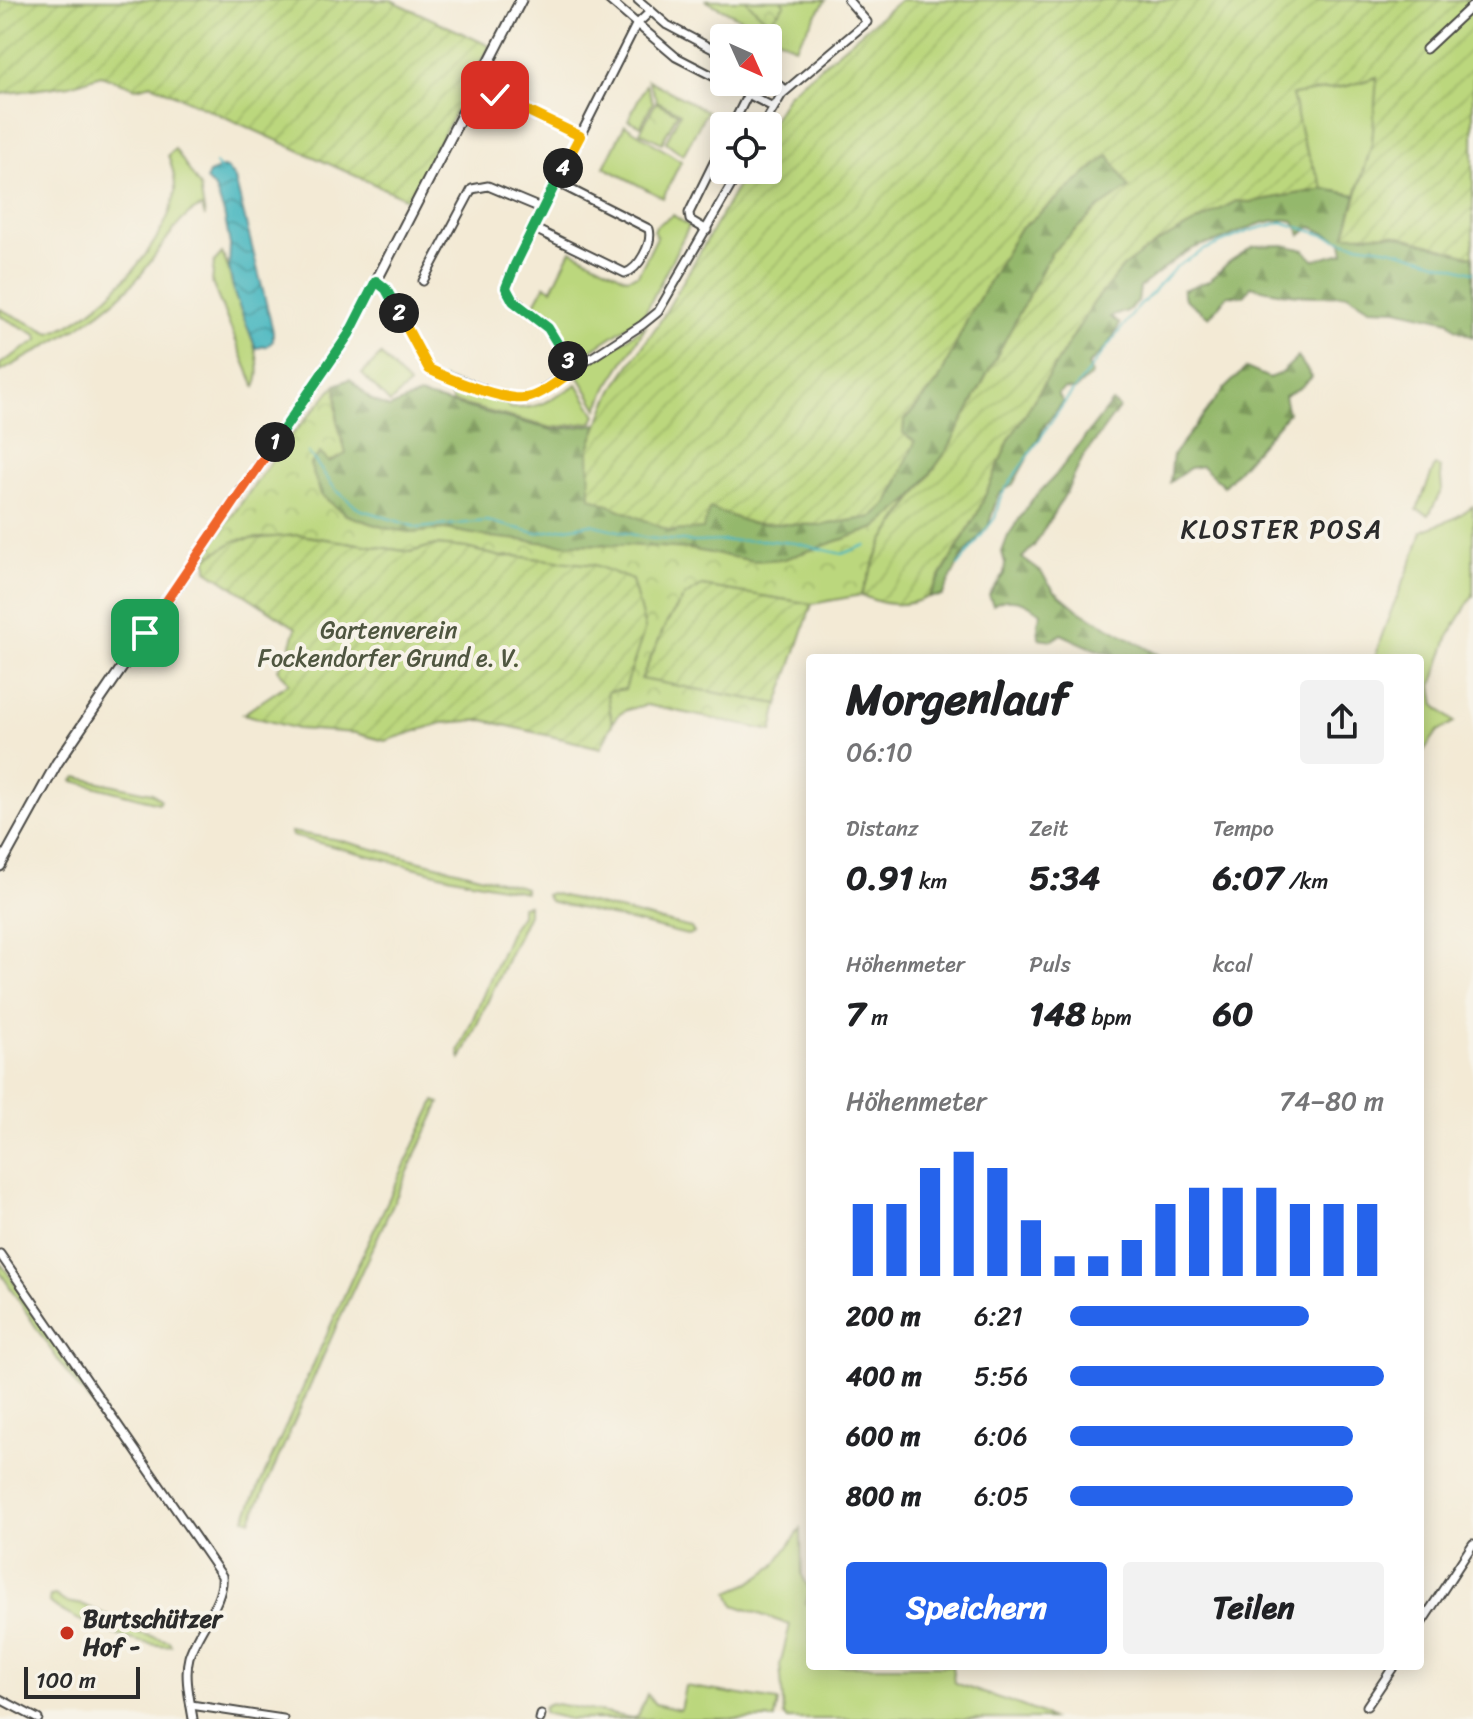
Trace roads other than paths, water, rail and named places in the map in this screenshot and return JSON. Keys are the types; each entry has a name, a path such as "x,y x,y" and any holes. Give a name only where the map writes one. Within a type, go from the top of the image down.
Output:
{"street":[{"path":"0,866 57,763 355,323 521,0"},
{"path":"609,0 676,57 710,74"},
{"path":"638,0 667,25 710,48"},
{"path":"770,112 786,90 867,22 848,0"},
{"path":"1426,49 1473,5"},
{"path":"573,371 548,328 508,295 507,282 636,25 651,11"},
{"path":"477,86 580,136"},
{"path":"782,87 786,90"},
{"path":"752,96 773,107"},
{"path":"707,230 690,220 689,213 710,170"},
{"path":"533,228 625,273 635,269 644,252 651,236 649,229 556,182"},
{"path":"376,281 386,289 424,362 433,371 517,399 536,395 651,319 663,305 732,184"},
{"path":"423,281 472,189 488,186 543,209"},
{"path":"0,1254 222,1576 222,1590 194,1645 188,1671 193,1719"},
{"path":"1424,1619 1473,1544"},
{"path":"1367,1706 1391,1670"},
{"path":"0,1699 38,1719"},
{"path":"191,1705 283,1719"}],"water":[{"path":"226,168 235,179 273,331 273,341 267,346 256,348 234,293 224,213 215,189 206,180 209,173"}],"waterway":[{"path":"215,164 222,172"},
{"path":"958,566 995,518 1000,498 1067,399 1135,311 1176,267 1204,250 1249,231 1282,222 1350,243 1391,249 1473,272"},
{"path":"308,452 336,490 359,509 419,528 487,521 536,533 591,524 646,538 694,542 763,540 795,543 842,554 866,545"}],"place":[{"name":"Burtschützer Hof -","path":"67,1633"}],"district":[{"name":"KLOSTER POSA","path":"1282,529"}],"park label":[{"name":"Gartenverein Fockendorfer Grund e. V.","path":"389,644"}]}
